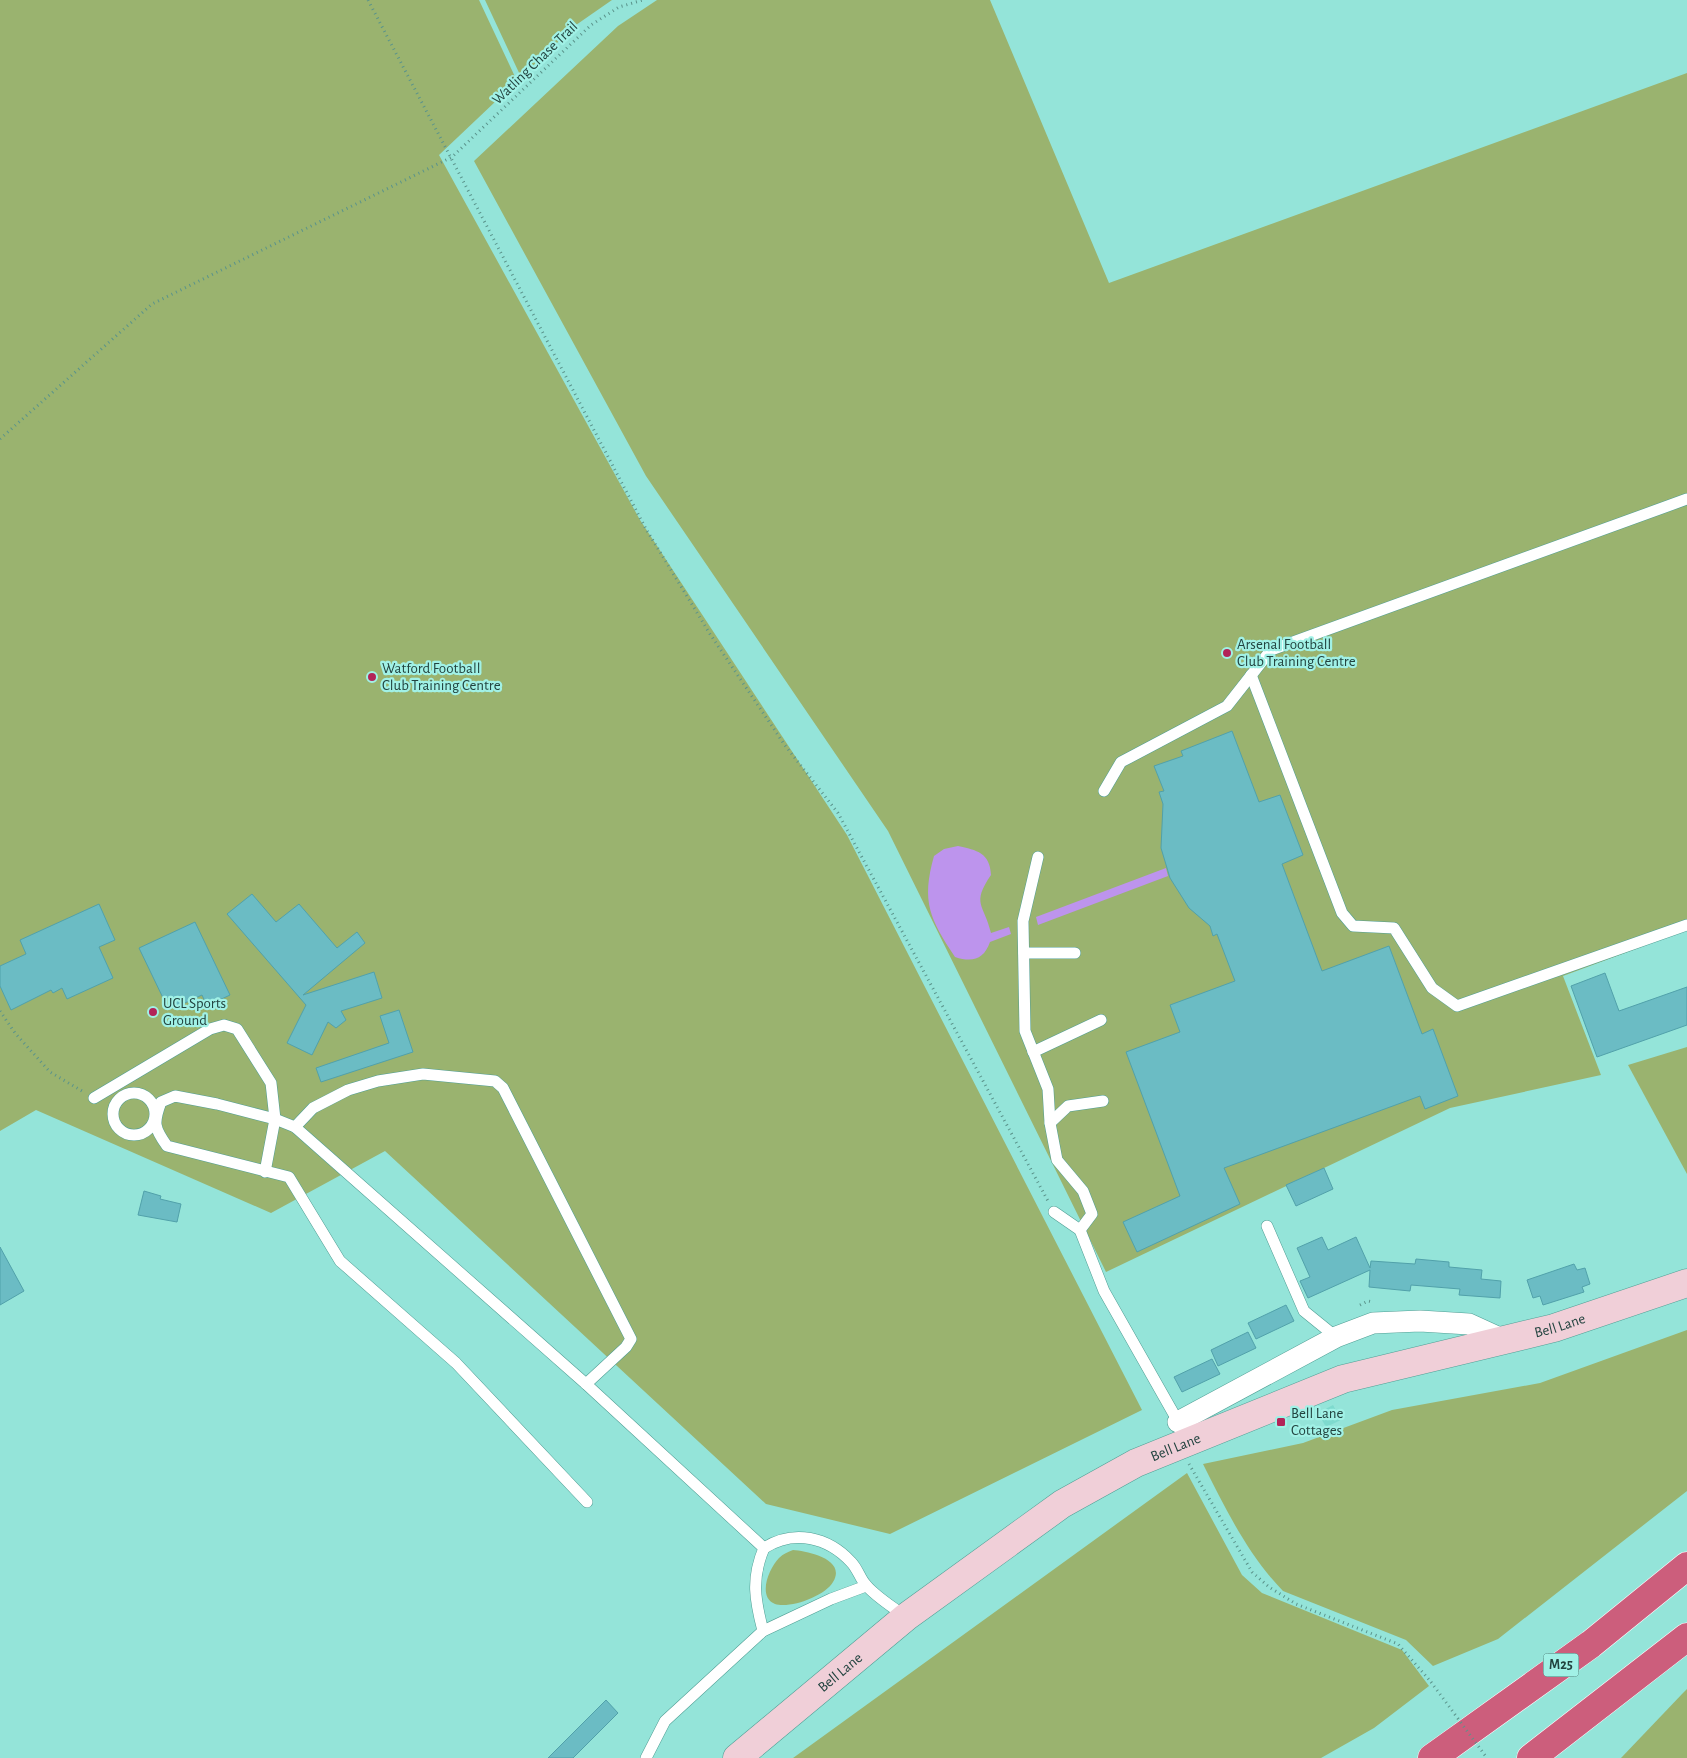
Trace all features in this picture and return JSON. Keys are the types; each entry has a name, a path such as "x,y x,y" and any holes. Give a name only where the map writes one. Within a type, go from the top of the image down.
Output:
{"highway":[{"name":"M25","path":"1432,1758 1591,1644 1687,1566"},
{"path":"1531,1758 1687,1638"}],"main road":[{"name":"Bell Lane","path":"737,1758 906,1617 1062,1504 1136,1463 1343,1378 1554,1328 1687,1283"}],"street":[{"path":"1185,1442 1336,1337 1374,1323 1420,1321 1469,1324 1504,1340"}],"lane":[{"path":"1104,791 1120,762 1227,706 1271,650 1687,499"},
{"path":"1251,675 1342,913 1353,926 1394,928 1432,988 1457,1006 1687,924"},
{"path":"1038,857 1023,921 1024,1031 1048,1089 1050,1123 1057,1160 1083,1191 1092,1214 1080,1230"},
{"path":"1024,953 1075,953"},
{"path":"1033,1052 1101,1020"},
{"path":"94,1098 210,1029 224,1025 237,1029 271,1083 275,1119 265,1172"},
{"path":"295,1127 313,1108 348,1090 378,1081 423,1074 495,1081 503,1088 630,1339 626,1347 586,1384"},
{"path":"587,1502 456,1363 340,1261 289,1177 167,1146 158,1133 154,1120 161,1102 175,1096 275,1119 295,1127 586,1384 764,1548"},
{"path":"1050,1123 1068,1106 1103,1101"},
{"path":"1054,1212 1080,1230 1104,1291 1185,1442"},
{"path":"1267,1226 1304,1311 1336,1337"},
{"path":"763,1631 755,1602 756,1567 764,1548 776,1541 789,1538 805,1537 823,1541 836,1547 853,1564 866,1586 906,1617"},
{"path":"646,1758 665,1721 763,1631 831,1598 866,1586"}],"path":[{"path":"368,0 646,528 715,642 784,744 838,813 1054,1212"},
{"name":"Watling Chase Trail","path":"0,439 152,304 452,157 591,25 618,7 643,0"},
{"path":"0,1011 15,1033 50,1072 94,1098"},
{"path":"1185,1442 1252,1572 1269,1587 1296,1604 1398,1644 1431,1682 1487,1758"}],"shaded area":[{"name":"Watford Football Club Training Centre","path":"0,0 479,0 517,81 439,155 640,520 847,835 1142,1410 890,1534 766,1504 385,1151 271,1213 36,1110 0,1131"},
{"path":"485,0 612,0 576,25 521,77"},
{"name":"Arsenal Football Club Training Centre","path":"657,0 990,0 1109,283 1687,73 1687,930 1563,976 1601,1075 1450,1108 1106,1272 888,831 646,476 474,161 618,26"},
{"path":"958,846 977,851 985,857 991,875 982,892 981,904 991,933 1009,927 1011,934 990,942 988,948 981,956 967,960 955,957 939,932 930,910 928,898 930,872 934,856 944,849"},
{"path":"1166,868 1168,876 1038,925 1036,917"},
{"path":"1687,1047 1687,1174 1628,1065"},
{"path":"1687,1330 1687,1491 1498,1639 1433,1666 1406,1640 1283,1591 1248,1547 1203,1464 1303,1443 1392,1410 1540,1383"},
{"path":"1333,1405 1341,1420 1326,1427 1318,1413"},
{"path":"1187,1473 1242,1575 1262,1593 1402,1650 1429,1686 1374,1728 1321,1758 793,1758"},
{"path":"793,1550 816,1554 824,1558 835,1567 836,1574 829,1587 807,1600 789,1605 775,1604 767,1595 766,1582 779,1558"},
{"path":"1687,1689 1687,1758 1621,1758 1683,1693"}],"building":[{"path":"1232,731 1259,802 1280,795 1303,855 1282,864 1322,971 1389,946 1422,1034 1433,1029 1458,1096 1425,1109 1420,1096 1224,1168 1240,1204 1137,1252 1123,1222 1180,1196 1126,1052 1180,1032 1170,1005 1235,981 1217,934 1213,936 1210,926 1189,908 1170,878 1161,848 1163,804 1159,792 1164,791 1154,766 1183,756 1181,751"},
{"path":"252,894 276,922 299,904 337,948 357,932 365,943 303,995 374,972 382,998 341,1011 346,1020 336,1028 328,1022 312,1055 287,1043 306,1005 227,914"},
{"path":"99,904 115,940 99,947 113,978 67,999 62,988 53,993 51,990 11,1010 0,986 0,966 26,954 20,940"},
{"path":"195,922 230,995 207,1006 202,995 174,1008 169,997 164,1000 139,948"},
{"path":"1605,973 1619,1011 1687,987 1687,1025 1597,1057 1571,986"},
{"path":"399,1010 413,1052 321,1082 316,1068 389,1043 380,1016"},
{"path":"1324,1168 1333,1189 1296,1206 1286,1185"},
{"path":"144,1191 161,1196 160,1199 181,1204 177,1222 138,1215"},
{"path":"1322,1237 1328,1250 1356,1237 1370,1268 1371,1261 1415,1264 1416,1259 1449,1262 1449,1267 1482,1270 1481,1279 1501,1281 1500,1298 1459,1295 1460,1289 1411,1285 1410,1291 1369,1287 1370,1270 1308,1298 1300,1281 1310,1277 1297,1248"},
{"path":"0,1247 24,1291 0,1305"},
{"path":"1574,1264 1577,1270 1585,1268 1590,1284 1582,1287 1584,1292 1543,1305 1540,1296 1533,1298 1527,1280"},
{"path":"1286,1305 1294,1321 1256,1339 1248,1323"},
{"path":"1248,1332 1256,1348 1218,1366 1211,1350"},
{"path":"1212,1359 1220,1374 1182,1392 1174,1377"},
{"path":"606,1700 618,1713 573,1758 548,1758"}],"place":[{"name":"Arsenal Football Club Training Centre","path":"1227,653"},
{"name":"Watford Football Club Training Centre","path":"372,677"},
{"name":"UCL Sports Ground","path":"153,1012"},
{"name":"Bell Lane Cottages","path":"1281,1422"}]}
